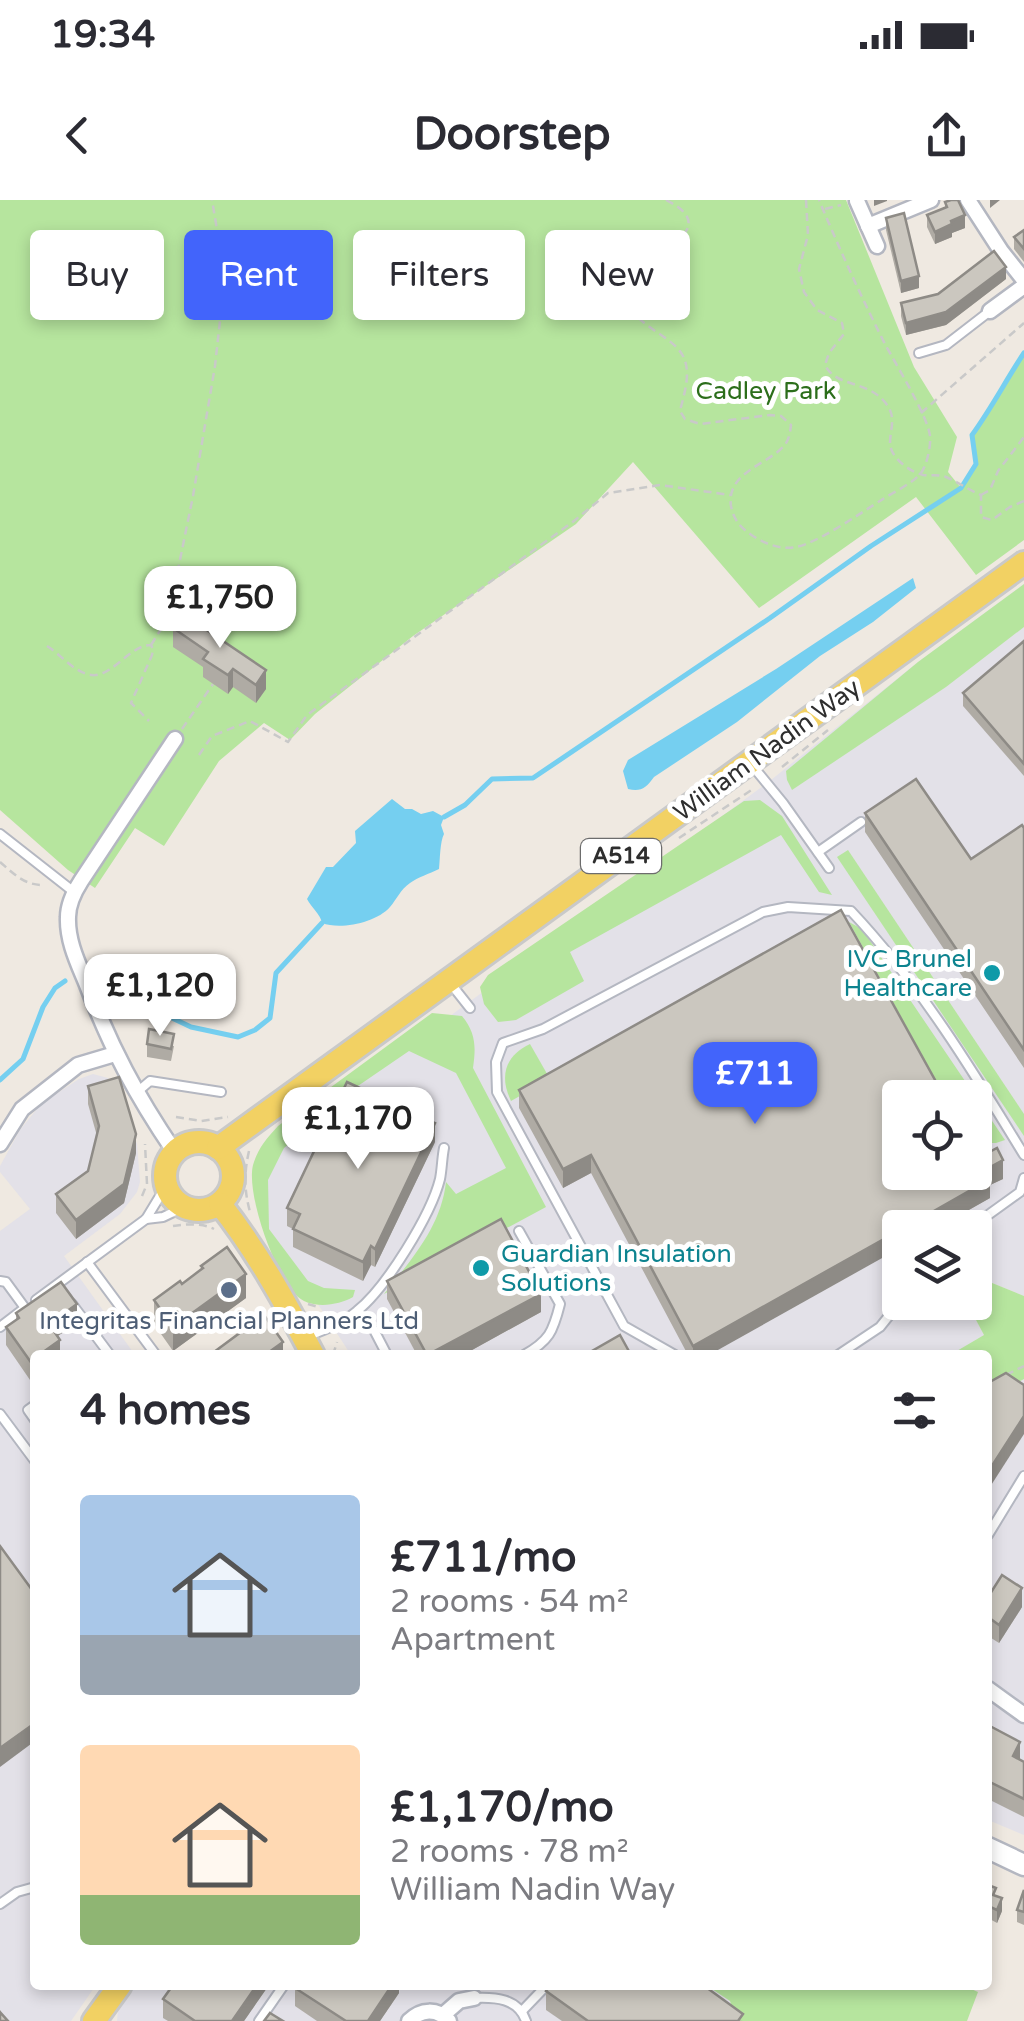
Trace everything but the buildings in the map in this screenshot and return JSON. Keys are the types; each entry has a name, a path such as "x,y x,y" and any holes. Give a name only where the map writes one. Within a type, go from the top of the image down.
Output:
{"main road":[{"name":"William Nadin Way","path":"218,1148 1024,563"},
{"path":"196,1142 218,1148 234,1176 230,1194 207,1209 195,1210 174,1201 164,1172 174,1152 184,1144 196,1142"},
{"path":"220,1204 244,1234 309,1346"},
{"path":"94,2021 116,1990"}],"street":[{"path":"868,226 931,200"},
{"path":"968,200 1024,283 990,311"},
{"path":"857,201 877,246"},
{"path":"174,1152 115,1054 70,941 68,913 74,892 176,738"},
{"path":"0,1144 22,1109 78,1065 115,1054"},
{"path":"992,1692 1024,1714"},
{"path":"992,1850 1024,1866"},
{"path":"409,2021 421,2012 434,2011 446,2018 459,2001 474,1998"}],"lane":[{"path":"919,353 946,346 990,311"},
{"path":"750,762 829,868"},
{"path":"818,852 861,822"},
{"path":"0,834 74,892"},
{"path":"667,1350 624,1326 496,1092 496,1062 503,1042 542,1029 763,912 788,907 851,911 881,942 1024,1155"},
{"path":"448,981 470,1008"},
{"path":"136,1093 150,1080 221,1092"},
{"path":"309,1346 329,1328 358,1311 380,1286 414,1236 440,1180 444,1148"},
{"path":"992,1212 1020,1192 1024,1178"},
{"path":"0,1326 146,1219 166,1186"},
{"path":"146,1219 184,1207"},
{"path":"519,1231 560,1304 544,1344 533,1350"},
{"path":"88,1262 152,1350"},
{"path":"0,1281 6,1282 25,1308"},
{"path":"58,1284 106,1350"},
{"path":"358,1311 384,1350"},
{"path":"846,1350 886,1320"},
{"path":"0,1414 30,1454"},
{"path":"992,1528 1024,1476"},
{"path":"0,1904 30,1889"},
{"path":"273,2021 261,2018 281,1990"},
{"path":"522,2010 542,1990"},
{"path":"474,1998 496,1997 515,2005 526,2021"}],"path":[{"path":"151,645 171,604 215,366 224,271 212,200"},
{"path":"666,200 682,210 688,218 688,229 684,237 638,272 630,289 630,306 640,321 678,347 685,360 688,376 680,411 685,419 700,424 770,415 781,416 791,425 783,447 741,477 730,494 736,523 770,545 785,548 800,547 920,474 930,436 819,200"},
{"path":"806,200 808,235 800,269 804,292 817,310 842,323 844,334 825,364 835,379 867,388 884,401 892,414 890,441 897,459 920,474 942,475 981,495"},
{"path":"823,210 857,201"},
{"path":"920,413 1024,323"},
{"path":"981,495 990,490 998,471 1024,437"},
{"path":"199,755 212,736 250,721 288,742 307,715 608,493 660,485 730,494"},
{"path":"981,495 981,517 992,520 1024,502"},
{"path":"46,646 83,673 95,676 138,647 151,645"},
{"path":"148,721 131,703 152,656 151,645"},
{"path":"176,738 213,684"},
{"path":"0,862 30,885 60,881"},
{"path":"176,1117 200,1121 230,1116"},
{"path":"142,1196 147,1184 145,1144"},
{"path":"252,1145 245,1169 245,1191 253,1220"},
{"path":"167,1227 187,1224 208,1226 220,1232"},
{"path":"303,1303 318,1307"},
{"path":"335,1350 337,1342"},
{"path":"1000,1379 1024,1366"}],"shaded area":[{"path":"1024,584 1024,1296 992,1283 992,1210 882,1210 882,1320 976,1320 984,1335 960,1350 348,1350 269,1229 260,1180 276,1144 771,780 918,662"},
{"path":"93,1074 108,1078 119,1096 137,1144 140,1182 120,1214 64,1256 131,1350 30,1350 30,1990 93,1990 71,2021 0,2021 0,1231 30,1209 0,1172 0,1166 20,1130 41,1104"},
{"path":"1024,1378 1024,1835 992,1822 992,1394"},
{"path":"132,1990 714,1990 730,2001 737,2021 117,2021 118,2010"}],"green space":[{"name":"Cadley Park","path":"0,200 846,200 914,367 957,437 948,472 961,488 976,464 972,435 1024,353 1024,540 976,575 916,497 759,608 633,462 576,524 413,636 315,714 290,740 264,723 219,761 164,846 135,828 95,888 68,870 0,810"},
{"path":"1024,584 1024,627 946,687 792,790 786,771 918,662"},
{"path":"760,800 782,816 832,895 819,892 781,835 570,952 584,981 516,1020 498,1022 484,1004 480,987 488,975 744,801"},
{"path":"848,850 1024,1114 1024,1136 992,1088 992,1080 986,1080 837,857"},
{"path":"849,922 862,929 964,1080 936,1080"},
{"path":"432,1013 462,1016 467,1022 474,1040 473,1068 546,1207 384,1294 431,1228 446,1182 456,1194 506,1168 456,1073 409,1051 352,1090 284,1148 268,1180 269,1229 308,1281 324,1288 355,1290 353,1297 339,1303 323,1305 301,1299 279,1269 264,1232 252,1178 255,1159 278,1126"},
{"path":"530,1044 550,1079 511,1101 505,1083 507,1068 515,1054"},
{"path":"992,1121 1005,1140 992,1143"},
{"path":"992,1283 1024,1296 1024,1379 992,1396 992,1350 958,1350 984,1335 976,1320 992,1320"},
{"path":"714,1990 978,1992 967,2021 737,2021 730,2001"}],"water":[{"path":"913,578 916,588 873,622 820,656 737,722 646,786 628,789 623,771 628,760"},
{"path":"392,799 405,809 421,814 433,811 444,817 439,869 410,883 376,917 348,925 322,923 307,899 326,867 333,867 356,843 355,831"}],"waterway":[{"path":"444,817 465,805 492,779 533,778 961,488 976,464 972,435 1024,353"},
{"path":"95,969 126,968 170,1017 191,1027 238,1037 270,1018 276,973 322,923"},
{"path":"0,1080 23,1059 43,1007 55,988 65,981"}],"place":[{"name":"IVC Brunel Healthcare","path":"992,973"},
{"name":"Guardian Insulation Solutions","path":"481,1268"},
{"name":"Integritas Financial Planners Ltd","path":"229,1290"}]}
